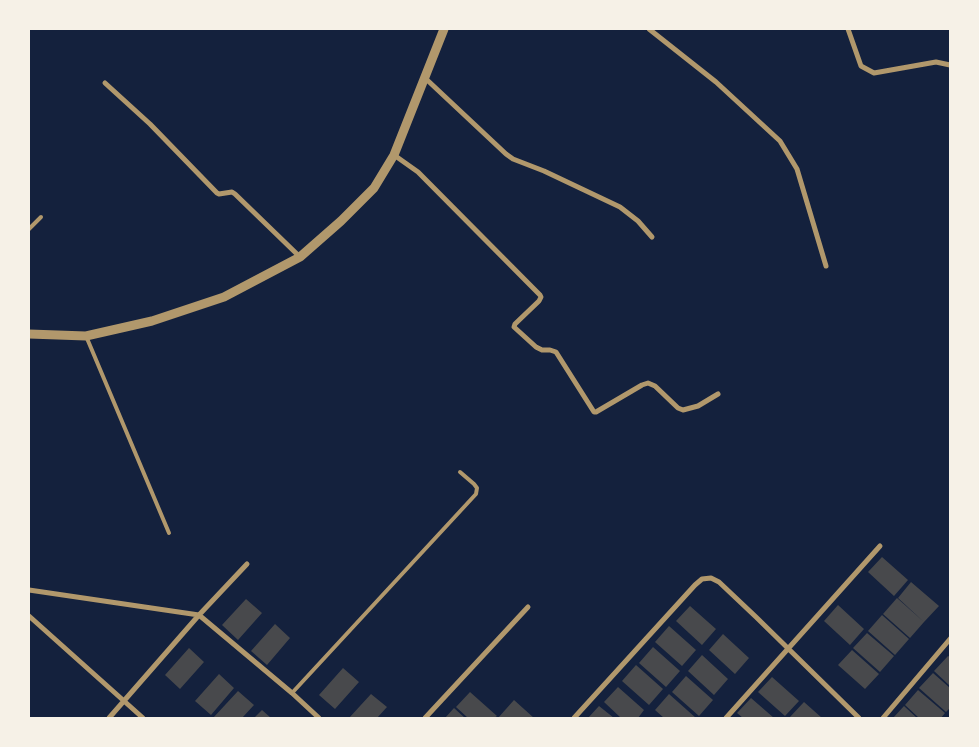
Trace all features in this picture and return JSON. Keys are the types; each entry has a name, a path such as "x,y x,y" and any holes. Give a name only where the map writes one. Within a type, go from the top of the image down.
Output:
{"street":[{"path":"29,334 86,336 152,321 224,297 300,257 341,221 374,188 394,155 444,29"},
{"path":"649,29 716,82 780,141 797,169 826,266"},
{"path":"848,29 861,66 874,73 936,62 950,65"},
{"path":"424,78 513,159 544,171 620,207 638,220 652,236"},
{"path":"105,83 150,124 217,193 232,192 235,194 300,257"},
{"path":"394,155 418,172 540,295 539,301 514,327 536,347 556,352 594,412 642,385 648,384 655,386 678,408 683,410 698,406 718,394"},
{"path":"726,718 880,546"},
{"path":"109,718 199,615 247,564"},
{"path":"574,718 702,579 711,578 719,582 789,648 859,718"},
{"path":"29,590 199,615 319,718"},
{"path":"426,718 528,607"},
{"path":"29,616 143,718"},
{"path":"883,718 950,639"}],"lane":[{"path":"29,230 41,217"},
{"path":"86,336 168,533"},
{"path":"292,693 476,494 477,488 460,472"}],"building":[{"path":"882,557 908,580 894,596 868,572"},
{"path":"911,582 939,606 924,622 898,598"},
{"path":"897,598 924,622 910,638 883,614"},
{"path":"246,599 262,613 238,640 222,625"},
{"path":"838,605 864,629 850,645 824,621"},
{"path":"690,606 716,629 702,645 676,621"},
{"path":"882,615 909,639 895,655 868,631"},
{"path":"275,624 290,638 267,665 251,651"},
{"path":"669,626 696,650 682,666 655,642"},
{"path":"867,633 894,656 880,672 853,648"},
{"path":"723,634 749,658 735,674 709,650"},
{"path":"653,647 680,671 666,687 639,663"},
{"path":"189,648 204,662 180,689 165,675"},
{"path":"852,650 879,674 865,689 838,665"},
{"path":"702,655 728,679 714,695 688,671"},
{"path":"948,656 950,657 950,686 934,671"},
{"path":"636,665 663,689 649,705 622,681"},
{"path":"343,668 359,682 335,709 319,695"},
{"path":"933,673 950,688 950,708 946,712 919,688"},
{"path":"219,674 234,688 211,715 195,701"},
{"path":"686,676 713,700 699,716 672,692"},
{"path":"772,677 799,701 785,716 758,692"},
{"path":"618,687 644,710 638,718 621,718 604,702"},
{"path":"918,690 945,713 941,718 919,718 905,705"},
{"path":"238,691 254,705 242,718 213,718"},
{"path":"470,692 497,716 494,718 468,718 456,707"},
{"path":"371,694 387,707 377,718 349,718"},
{"path":"669,694 696,718 664,718 655,710"},
{"path":"751,698 774,718 743,718 737,713"},
{"path":"514,700 534,718 498,718"},
{"path":"804,702 822,718 789,718"},
{"path":"599,706 614,718 588,718"},
{"path":"904,706 917,718 893,718"},
{"path":"454,708 465,718 445,718"},
{"path":"262,710 271,718 254,718"}]}
